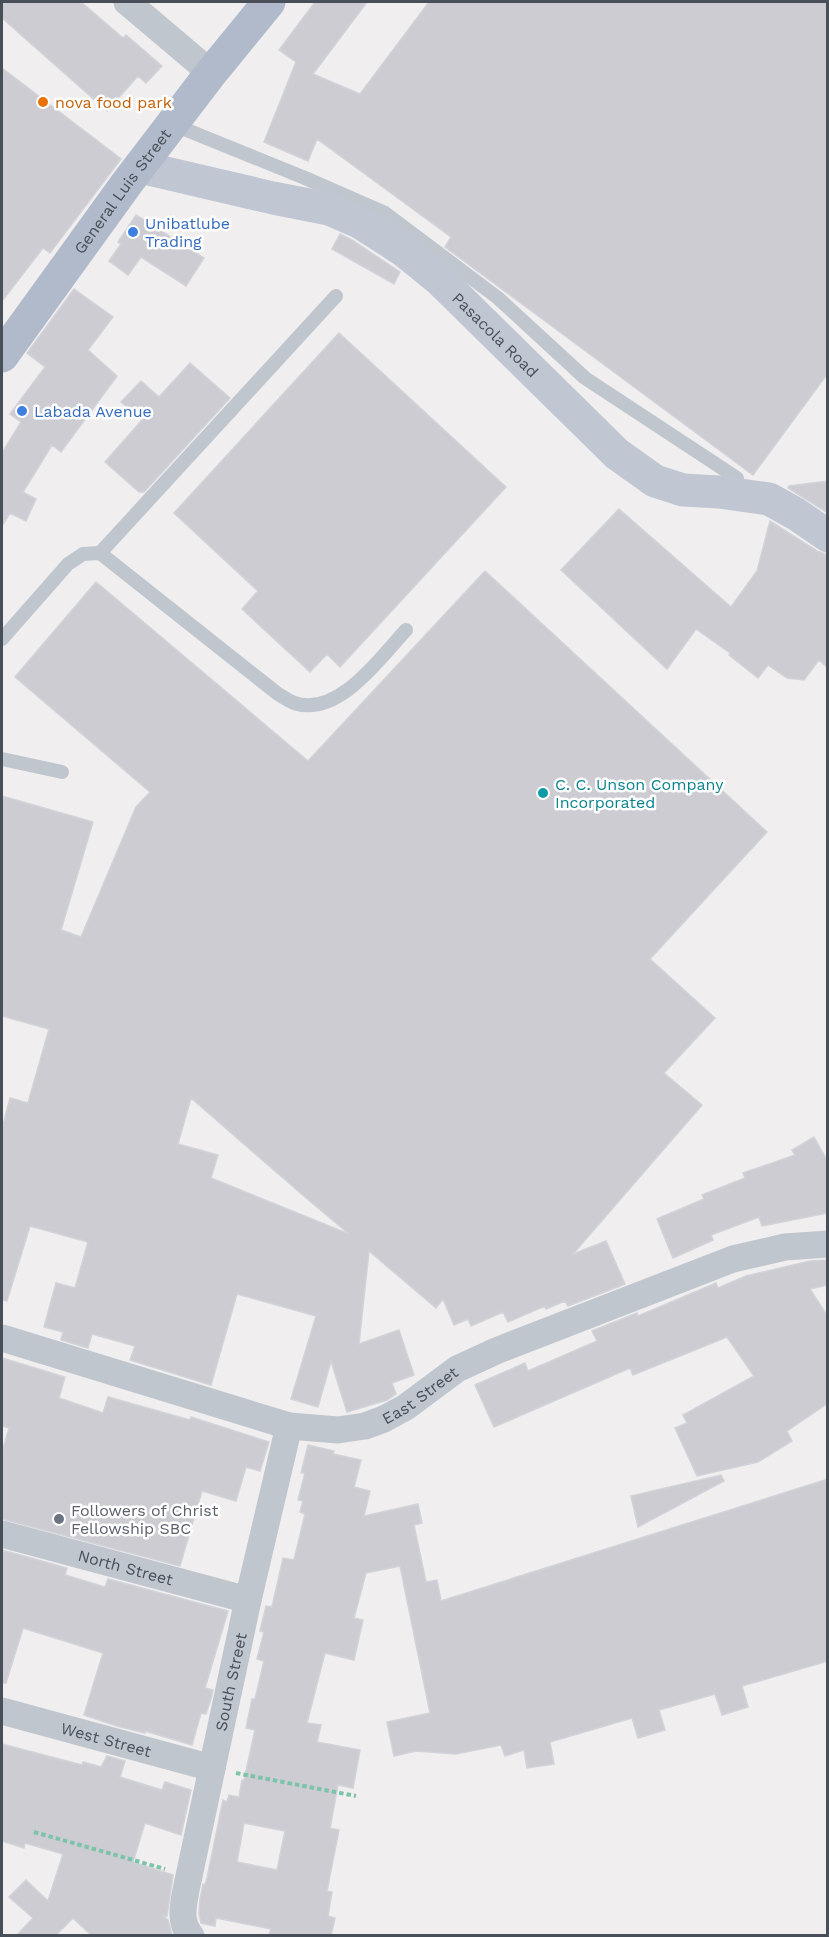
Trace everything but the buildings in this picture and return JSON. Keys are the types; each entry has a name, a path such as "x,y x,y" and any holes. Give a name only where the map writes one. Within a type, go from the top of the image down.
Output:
{"main road":[{"name":"General Luis Street","path":"3,350 172,124 269,2"}],"street":[{"path":"127,2 211,73"},
{"name":"Pasacola Road","path":"140,167 329,209 361,223 403,250 440,280 617,454 655,481 683,490 769,499 828,536"},
{"name":"East Street","path":"2,1338 289,1426 338,1430 365,1426 384,1419 406,1407 457,1369 496,1351 733,1259 785,1247 828,1244"},
{"name":"South Street","path":"191,1935 184,1925 182,1912 189,1875 248,1600 289,1426"},
{"name":"North Street","path":"2,1534 248,1600"},
{"name":"West Street","path":"2,1711 212,1768"}],"lane":[{"path":"172,124 385,213 498,298 585,378 737,478"},
{"path":"100,553 336,296"},
{"path":"2,639 68,564 83,554 100,553 278,694 294,703 311,706 328,702 346,693 406,630"},
{"path":"2,759 62,772"}],"path":[{"path":"212,1768 356,1796"},
{"path":"34,1832 189,1875"}],"place":[{"name":"nova food park","path":"43,102"},
{"name":"Unibatlube Trading","path":"133,232"},
{"name":"Labada Avenue","path":"22,411"},
{"name":"C. C. Unson Company Incorporated","path":"543,793"},
{"name":"Followers of Christ Fellowship SBC","path":"59,1519"}]}
